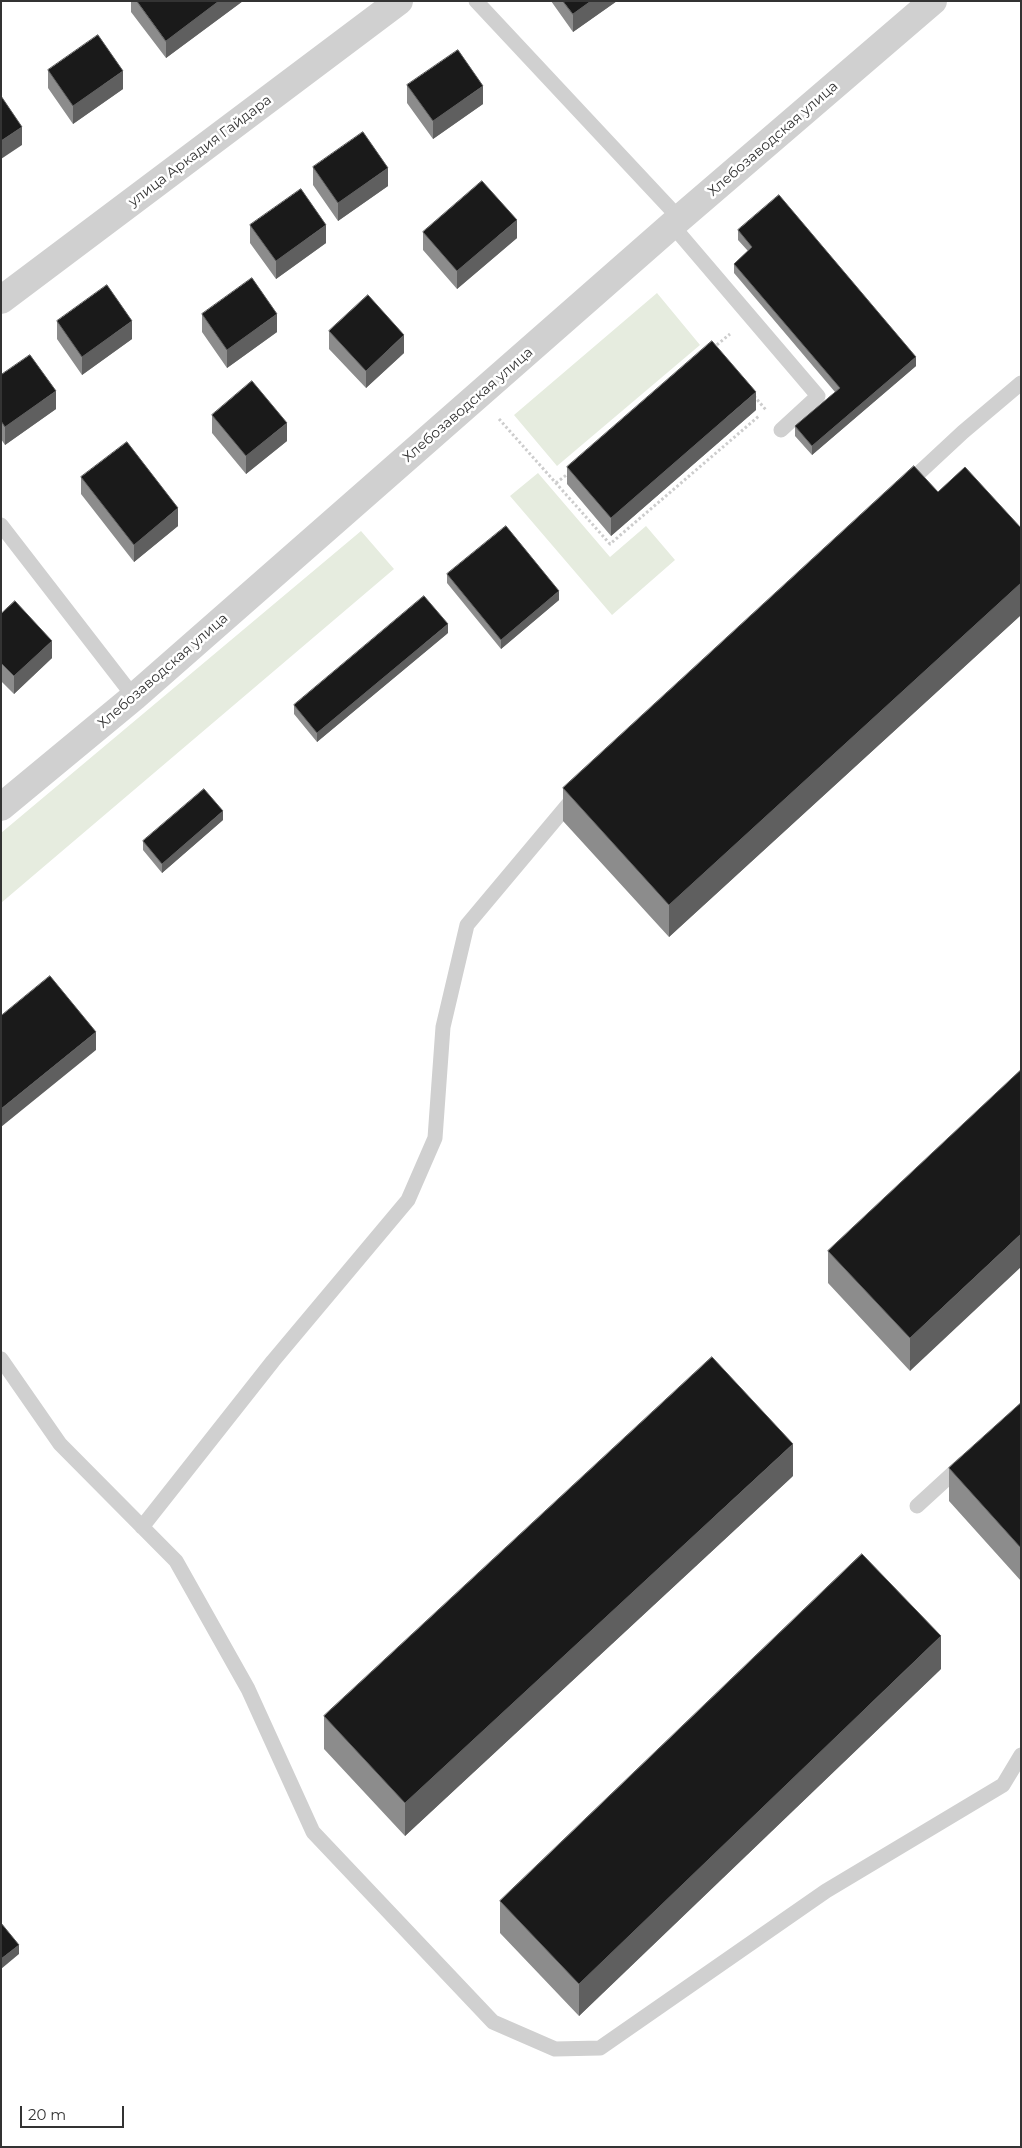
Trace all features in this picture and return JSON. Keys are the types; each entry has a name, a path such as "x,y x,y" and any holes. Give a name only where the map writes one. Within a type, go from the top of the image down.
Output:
{"street":[{"name":"улица Аркадия Гайдара","path":"1,300 399,1"},
{"name":"Хлебозаводская улица","path":"1,807 134,697 676,222 933,1"}],"lane":[{"path":"476,1 676,222 818,396 781,430"},
{"path":"898,492 963,432 1021,383"},
{"path":"1,525 134,697"},
{"path":"142,1527 273,1361 408,1200 434,1138 443,1027 467,925 589,780"},
{"path":"1,1359 60,1444 176,1561 248,1689 313,1832 493,2022 555,2050 600,2048 826,1890 1003,1785 1021,1755"},
{"path":"917,1506 972,1455"}],"path":[{"path":"718,355 712,348 730,334"},
{"path":"478,396 610,544 766,410 748,389"},
{"path":"556,484 571,471"}],"shaded area":[{"path":"657,293 700,345 557,466 514,415"},
{"path":"538,473 610,557 646,526 675,560 612,615 510,496"},
{"path":"361,531 394,569 1,903 1,833"}],"building":[{"path":"137,1 219,1 166,41"},
{"path":"563,1 591,1 573,14"},
{"path":"98,35 123,71 73,106 48,70"},
{"path":"458,50 483,86 433,121 407,85"},
{"path":"1,96 22,127 1,141"},
{"path":"363,132 388,168 338,203 313,167"},
{"path":"482,181 517,220 457,271 423,232"},
{"path":"301,189 326,225 276,261 250,225"},
{"path":"779,195 916,357 812,446 795,426 840,388 734,264 752,247 738,230"},
{"path":"252,278 277,314 227,350 202,314"},
{"path":"107,285 132,321 82,357 57,321"},
{"path":"368,295 404,335 366,371 329,331"},
{"path":"712,341 756,392 611,518 567,467"},
{"path":"30,355 56,391 5,427 1,421 1,375"},
{"path":"252,381 287,423 246,456 212,415"},
{"path":"127,442 178,508 134,545 81,477"},
{"path":"914,466 938,492 965,467 1021,528 1021,583 669,905 563,788"},
{"path":"506,526 559,591 501,640 447,574"},
{"path":"424,596 448,624 317,733 294,705"},
{"path":"15,601 52,641 14,676 1,663 1,614"},
{"path":"204,789 223,811 162,864 143,841"},
{"path":"50,976 96,1032 1,1109 1,1016"},
{"path":"1021,1070 1021,1234 910,1338 828,1251"},
{"path":"712,1357 793,1444 405,1803 324,1716"},
{"path":"1021,1403 1021,1548 949,1468"},
{"path":"862,1554 941,1636 579,1984 500,1901"},
{"path":"1,1923 19,1945 1,1959"}]}
